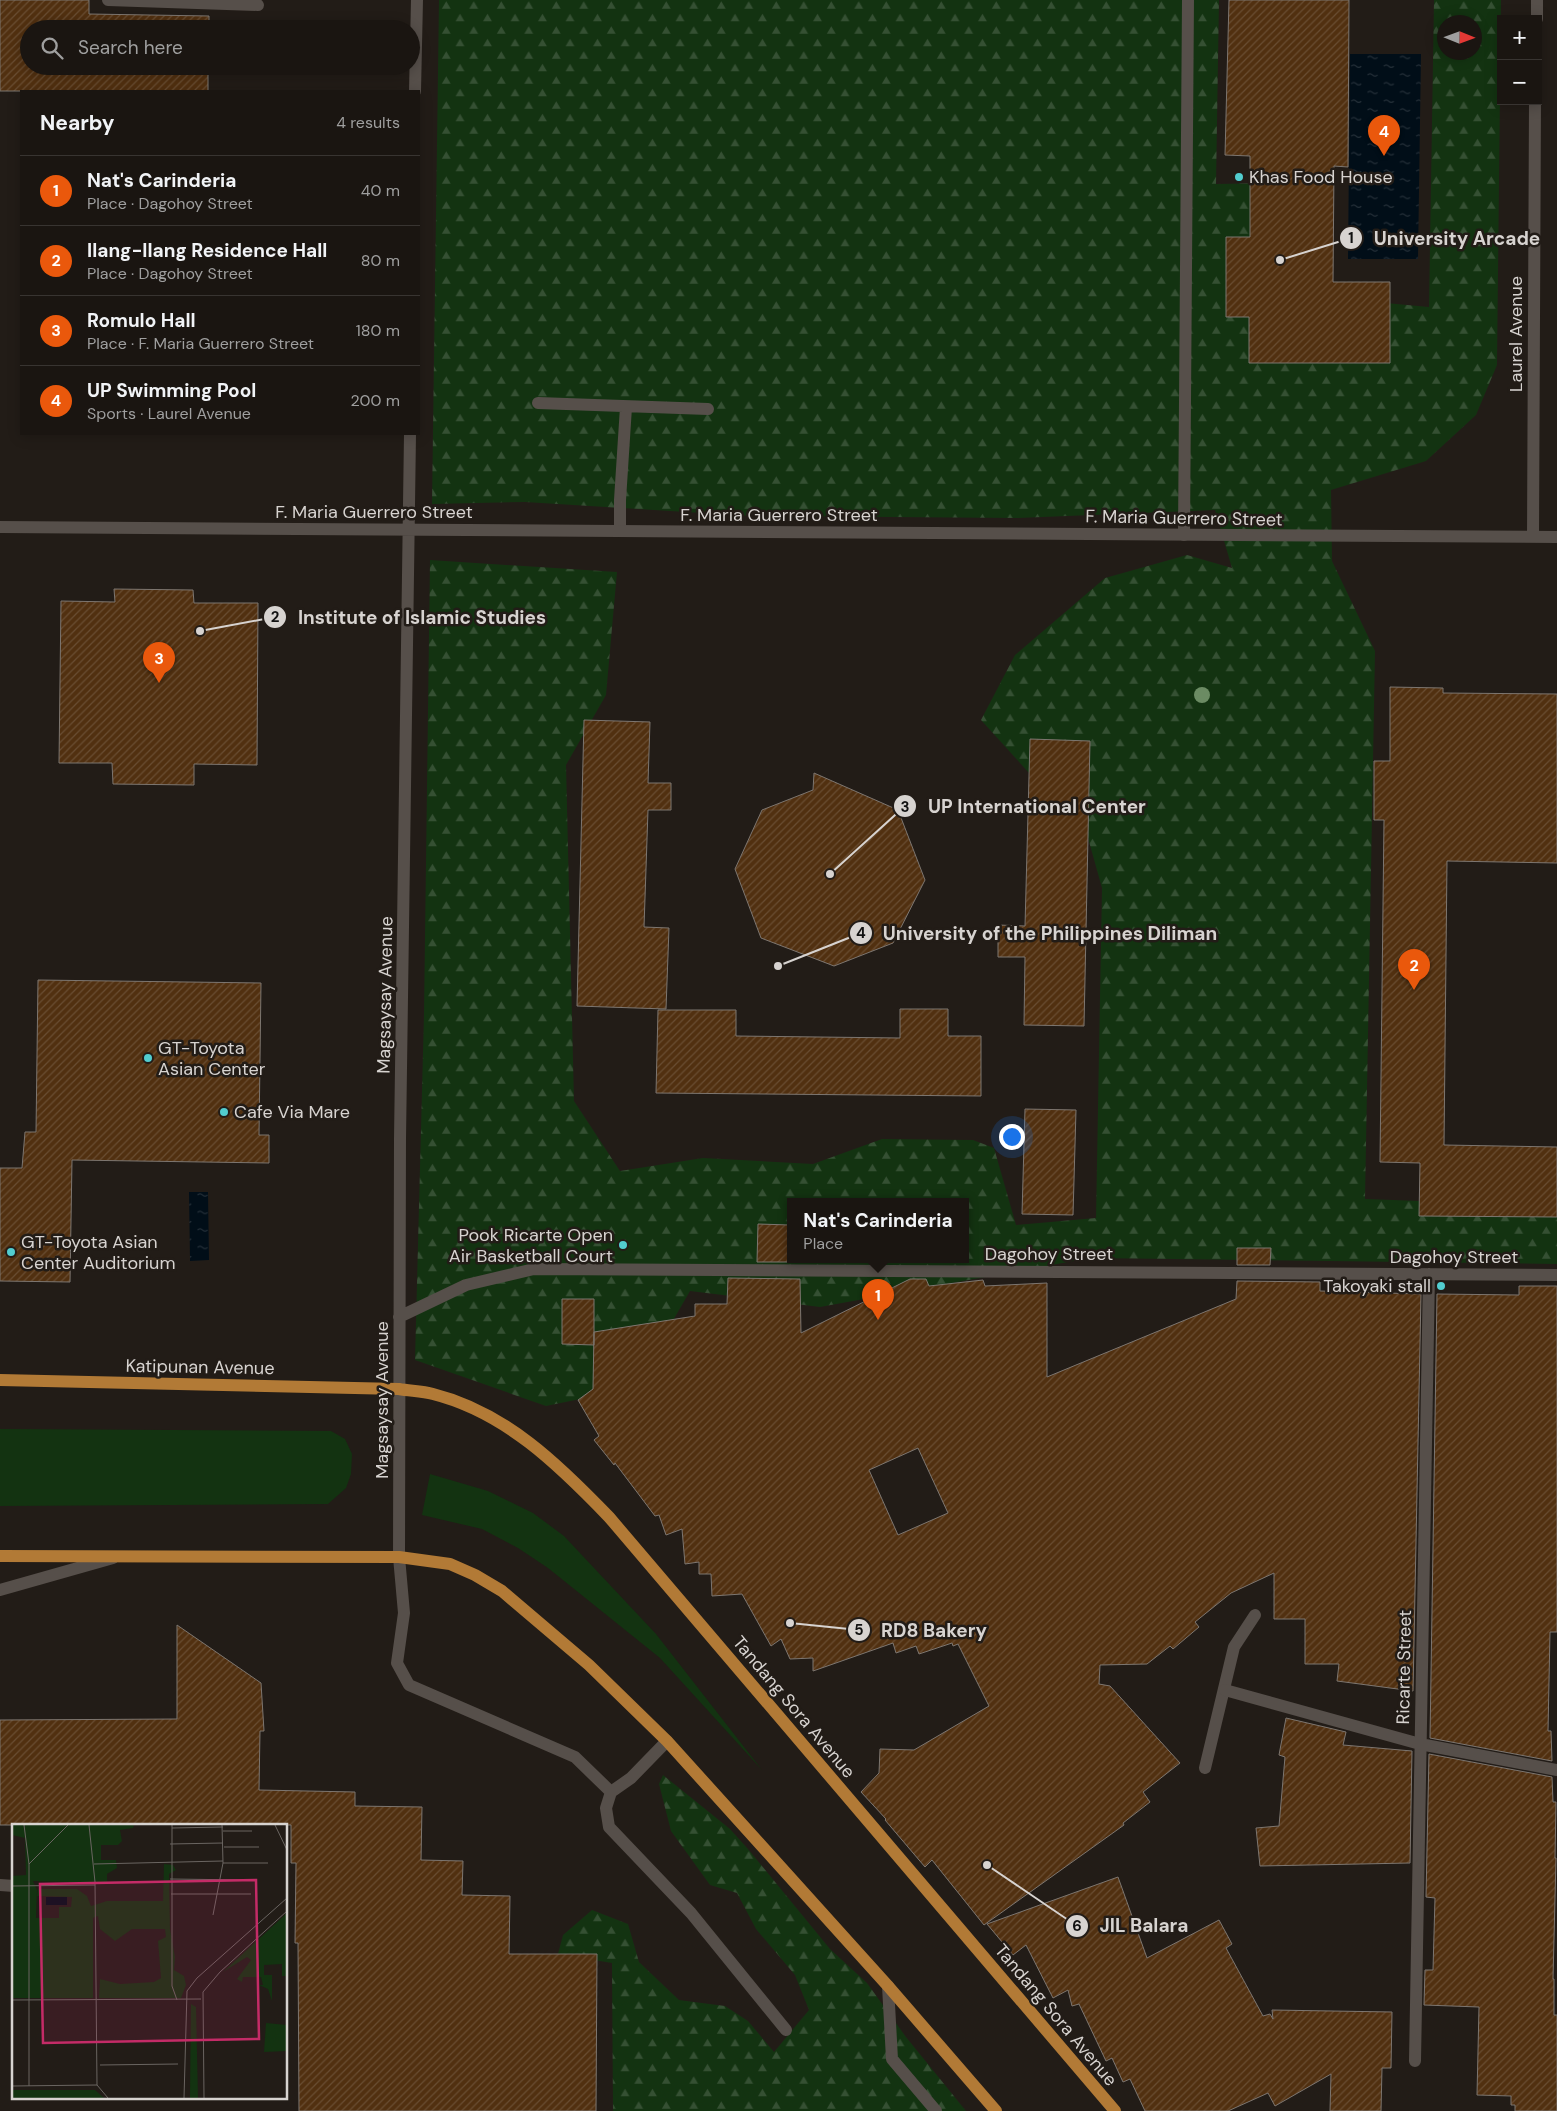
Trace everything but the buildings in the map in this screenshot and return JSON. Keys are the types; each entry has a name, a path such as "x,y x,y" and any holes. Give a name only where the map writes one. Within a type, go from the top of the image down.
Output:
{"main road":[{"name":"Katipunan Avenue","path":"0,1380 399,1389"},
{"name":"Tandang Sora Avenue","path":"399,1389 433,1394 484,1414 520,1435 563,1469 616,1524 1115,2111"},
{"path":"0,1556 399,1557 450,1564 475,1575 502,1591 589,1664 667,1741 888,1986 996,2111"}],"street":[{"path":"108,0 258,5"},
{"path":"417,0 417,20"},
{"path":"1184,534 1188,0"},
{"path":"1537,0 1537,15"},
{"path":"415,75 415,90"},
{"name":"Laurel Avenue","path":"1533,537 1535,105"},
{"path":"538,403 708,409"},
{"path":"620,531 626,407"},
{"name":"Magsaysay Avenue","path":"410,435 399,1317 399,1557 404,1613 397,1664 409,1684 575,1757 612,1792"},
{"name":"F. Maria Guerrero Street","path":"0,527 1557,537"},
{"name":"Dagohoy Street","path":"399,1317 466,1285 534,1269 1557,1275"},
{"name":"Ricarte Street","path":"1415,2061 1429,1274"},
{"path":"0,1590 125,1555"},
{"path":"1205,1768 1234,1648 1255,1615"},
{"path":"1225,1690 1420,1744 1557,1770"},
{"path":"667,1741 631,1778 612,1792 606,1808 608,1827 691,1913 786,2030"},
{"path":"888,1986 892,2059 936,2111"}],"green space":[{"path":"439,0 1219,0 1216,184 1321,182 1321,297 1429,307 1434,0 1501,0 1501,15 1497,15 1497,105 1500,105 1497,365 1476,415 1426,461 1331,490 1332,561 1375,651 1365,1199 1557,1206 1557,1264 1090,1258 820,1307 690,1291 634,1388 546,1406 415,1360 424,1014 430,560 617,572 606,695 566,765 574,1101 620,1171 703,1158 813,1164 882,1139 973,1140 994,1148 1016,1225 1096,1218 1102,888 1088,838 981,720 1015,655 1105,578 1187,555 1232,568 1215,510 1018,518 751,516 525,502 432,504"},
{"path":"0,1429 331,1431 345,1439 352,1454 351,1474 346,1488 328,1504 0,1506"},
{"path":"430,1474 488,1491 533,1513 564,1536 656,1634 762,1770 660,1658 548,1568 518,1548 482,1529 422,1515"},
{"path":"663,1775 730,1829 830,1949 867,1983 906,2037 966,2111 613,2111 612,1963 558,1954 563,1935 592,1910 628,1924 639,1962 679,2000 725,2006 748,2021 774,2052 809,2010 795,1975 756,1929 737,1893 710,1885 671,1831 659,1784"}],"water":[{"path":"1350,54 1421,54 1418,259 1348,259"},
{"path":"189,1192 208,1192 209,1260 190,1261"}],"place":[{"name":"UP Swimming Pool","path":"1384,156"},
{"name":"Khas Food House","path":"1239,177"},
{"name":"University Arcade","path":"1280,260"},
{"name":"Institute of Islamic Studies","path":"200,631"},
{"name":"Romulo Hall","path":"159,683"},
{"name":"UP International Center","path":"830,874"},
{"name":"University of the Philippines Diliman","path":"778,966"},
{"name":"Ilang-Ilang Residence Hall","path":"1414,990"},
{"name":"GT-Toyota Asian Center","path":"148,1058"},
{"name":"Cafe Via Mare","path":"224,1112"},
{"name":"Pook Ricarte Open Air Basketball Court","path":"623,1245"},
{"name":"GT-Toyota Asian Center Auditorium","path":"11,1252"},
{"name":"Takoyaki stall","path":"1441,1286"},
{"name":"Nat's Carinderia","path":"878,1320"},
{"name":"RD8 Bakery","path":"790,1623"},
{"name":"JIL Balara","path":"987,1865"}]}
